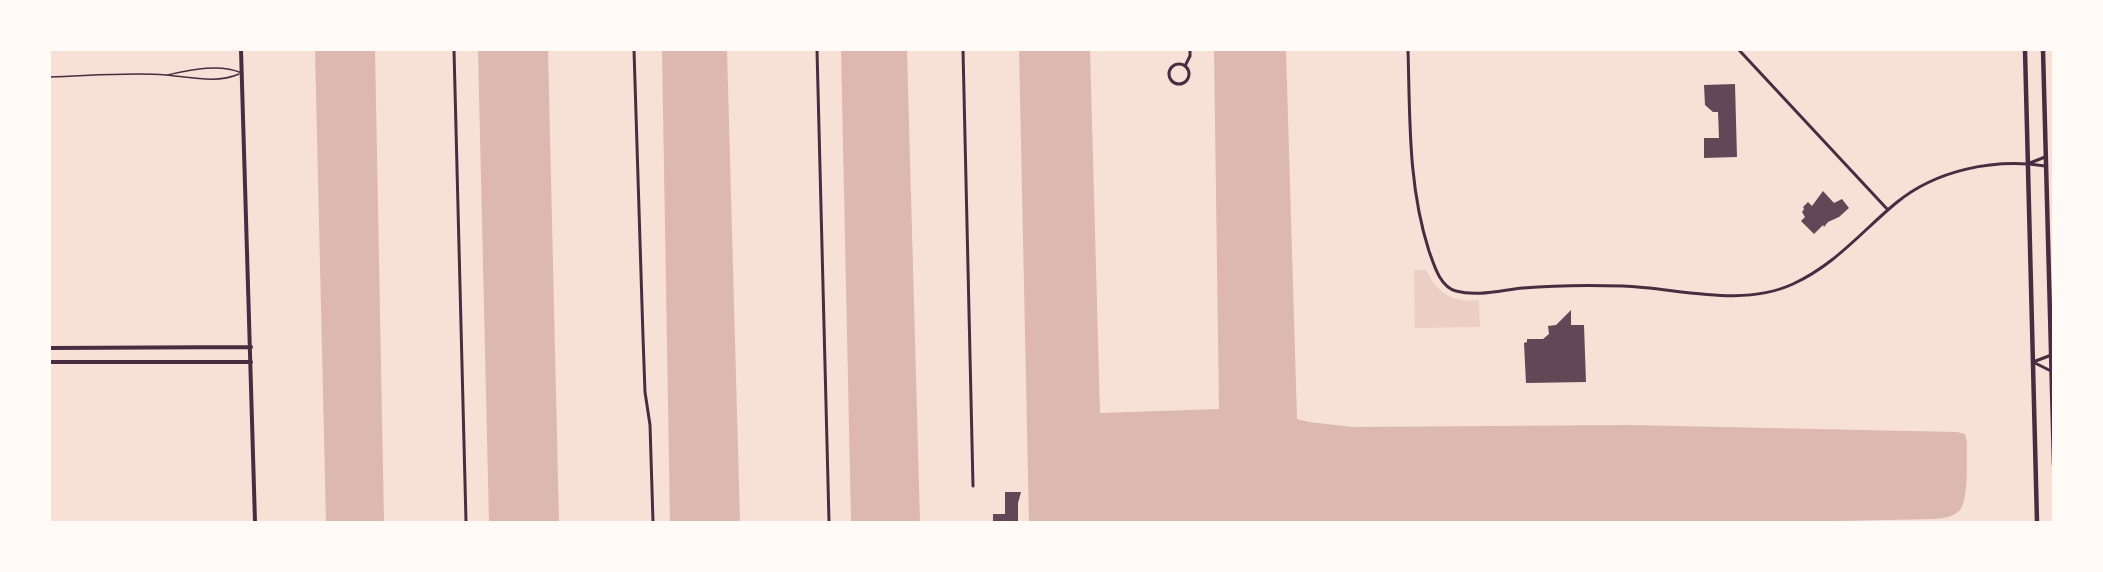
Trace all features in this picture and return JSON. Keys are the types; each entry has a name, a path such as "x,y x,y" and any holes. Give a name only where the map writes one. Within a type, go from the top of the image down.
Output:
{"main road":[{"path":"2025,50 2037,522"},
{"path":"2043,50 2054,465"}],"street":[{"path":"241,50 255,522"},
{"path":"454,50 466,522"},
{"path":"634,50 642,327 645,392 650,425 652,522"},
{"path":"817,50 829,522"},
{"path":"963,50 973,486"},
{"path":"1185,66 1190,50"},
{"path":"1409,50 1412,161 1417,205 1434,265 1444,283 1452,290 1473,293 1542,286 1593,285 1720,295 1763,292 1792,285 1823,268 1888,210 1917,188 1955,172 1989,165 2028,163 2046,166"},
{"path":"1740,50 1888,210"},
{"path":"1178,64 1185,66 1189,74 1188,80 1180,84 1174,83 1170,78 1171,69 1178,64"},
{"path":"2028,163 2045,157"},
{"path":"50,348 251,347"},
{"path":"2033,362 2052,355"},
{"path":"50,362 251,362"},
{"path":"2033,362 2052,372"}],"lane":[{"path":"166,75 189,70 220,68 231,68 242,73"},
{"path":"50,77 166,75 189,79 231,78 242,73"}],"shaded area":[{"path":"315,50 375,50 384,522 326,522"},
{"path":"478,50 548,50 559,522 489,522"},
{"path":"662,50 727,50 740,522 670,522"},
{"path":"841,50 907,50 920,522 851,522"},
{"path":"1019,50 1090,50 1100,413 1219,409 1214,50 1286,50 1297,419 1353,427 1630,425 1957,432 1965,434 1967,443 1967,480 1962,507 1953,515 1935,519 1787,522 1029,522"},
{"path":"1414,270 1426,270 1441,291 1447,295 1461,300 1479,300 1480,327 1415,328"}],"building":[{"path":"1735,84 1737,157 1704,158 1704,138 1719,138 1718,112 1713,112 1705,105 1704,85"},
{"path":"1823,191 1834,203 1842,199 1849,208 1824,227 1823,225 1814,234 1801,221 1805,217 1802,212 1803,207 1808,202 1812,206"},
{"path":"1571,310 1571,325 1584,325 1586,382 1526,383 1524,343 1527,339 1543,339 1549,334 1548,326 1556,325"},
{"path":"1005,492 1021,492 1018,503 1018,522 993,522 993,514 1005,514"}]}
